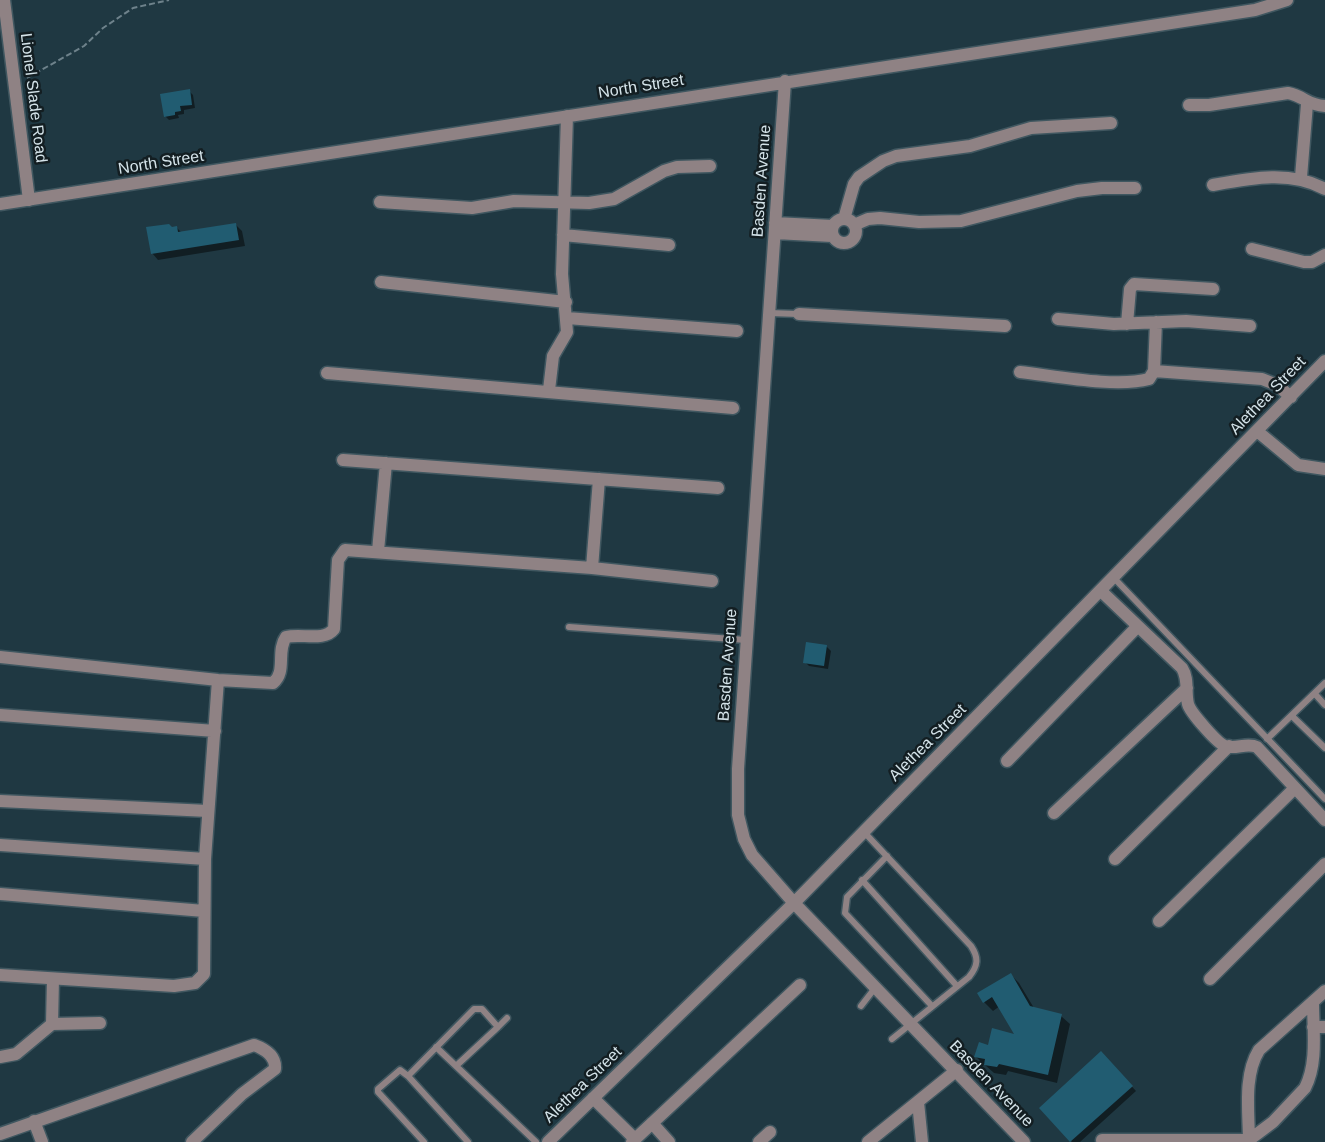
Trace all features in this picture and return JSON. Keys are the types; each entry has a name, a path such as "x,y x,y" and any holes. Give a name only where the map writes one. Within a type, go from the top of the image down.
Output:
{"street":[{"name":"Lionel Slade Road","path":"4,0 28,200"},
{"name":"North Street","path":"0,204 1255,10 1287,0"},
{"name":"Basden Avenue","path":"785,81 746,640 738,769 738,815 744,839 752,855 794,903 1024,1142"},
{"path":"1189,105 1209,105 1288,93 1297,95 1307,104 1325,106"},
{"path":"1300,177 1307,104"},
{"path":"549,390 553,356 567,332 562,274 567,116"},
{"path":"833,231 837,242 850,242 856,231 849,222 854,184 859,177 896,156 970,146 1031,128 1111,123"},
{"path":"380,202 472,207 514,201 589,203 614,199 664,171 678,167 710,166"},
{"path":"1214,185 1259,178 1300,177 1325,189"},
{"path":"775,228 833,231 849,222 880,218 919,222 961,221 993,215 1077,191 1135,188"},
{"path":"563,236 669,245"},
{"path":"1252,249 1304,262 1312,262 1325,255"},
{"path":"381,282 566,302"},
{"path":"1128,324 1130,289 1134,284 1213,289"},
{"path":"799,314 1005,326"},
{"path":"567,318 737,331"},
{"path":"1058,320 1128,324 1219,322 1250,326"},
{"path":"1020,372 1134,382 1149,379 1154,370 1156,322"},
{"name":"Alethea Street","path":"548,1142 794,903 1325,362"},
{"path":"1154,370 1262,379 1276,385 1291,397"},
{"path":"327,374 549,390 733,408"},
{"path":"1257,430 1298,465 1325,469"},
{"path":"343,460 718,488"},
{"path":"378,551 386,463"},
{"path":"592,568 599,479"},
{"path":"0,657 218,680 276,682 281,672 282,643 286,637 297,634 323,636 334,629 340,554 345,550 592,568 712,581"},
{"path":"1101,591 1182,668 1185,673 1190,711 1221,743 1229,746 1257,747 1325,820"},
{"path":"1007,761 1137,627"},
{"path":"0,975 174,986 195,983 204,974 205,859 218,680"},
{"path":"1054,813 1187,688"},
{"path":"0,715 215,731"},
{"path":"1115,859 1229,746"},
{"path":"1159,921 1294,788"},
{"path":"0,801 208,811"},
{"path":"0,845 205,859"},
{"path":"1210,979 1325,864"},
{"path":"0,894 204,911"},
{"path":"52,1024 53,979"},
{"path":"593,1098 633,1140 800,985"},
{"path":"1249,1141 1250,1074 1253,1060 1259,1050 1325,991"},
{"path":"1102,1140 1249,1141 1273,1122 1305,1088 1312,1069 1319,1027 1313,1002"},
{"path":"0,1057 16,1054 52,1024 100,1023"},
{"path":"0,1134 254,1045 263,1049 273,1059 275,1069 242,1094 192,1142"},
{"path":"868,1142 957,1070"},
{"path":"918,1102 922,1142"},
{"path":"34,1121 42,1142"},
{"path":"652,1123 669,1142"},
{"path":"759,1142 770,1132"}],"lane":[{"path":"769,313 799,314"},
{"path":"1114,578 1325,799"},
{"path":"570,627 746,640"},
{"path":"1267,739 1325,684"},
{"path":"1314,694 1325,705"},
{"path":"1292,716 1325,748"},
{"path":"864,832 976,953 975,969 892,1039"},
{"path":"887,856 847,897 845,913 932,1006"},
{"path":"862,880 957,986"},
{"path":"861,1006 876,987"},
{"path":"408,1076 474,1009 482,1009 498,1027"},
{"path":"456,1066 507,1018"},
{"path":"436,1047 536,1142"},
{"path":"424,1142 378,1092 378,1089 396,1071 400,1070 408,1076 468,1142"}],"path":[{"path":"14,85 84,46 103,28 133,8 169,0"}],"building":[{"path":"190,89 192,105 180,106 181,111 164,117 160,94"},
{"path":"236,223 239,240 151,254 146,227 169,224 172,227 177,226 178,232"},
{"path":"806,642 827,645 824,666 803,663"},
{"path":"1011,973 1030,1006 1062,1014 1048,1075 999,1064 997,1067 984,1065 985,1059 974,1057 979,1042 988,1045 992,1028 1014,1034 992,997 983,1003 977,993"},
{"path":"1101,1051 1133,1086 1070,1142 1039,1108"}]}
